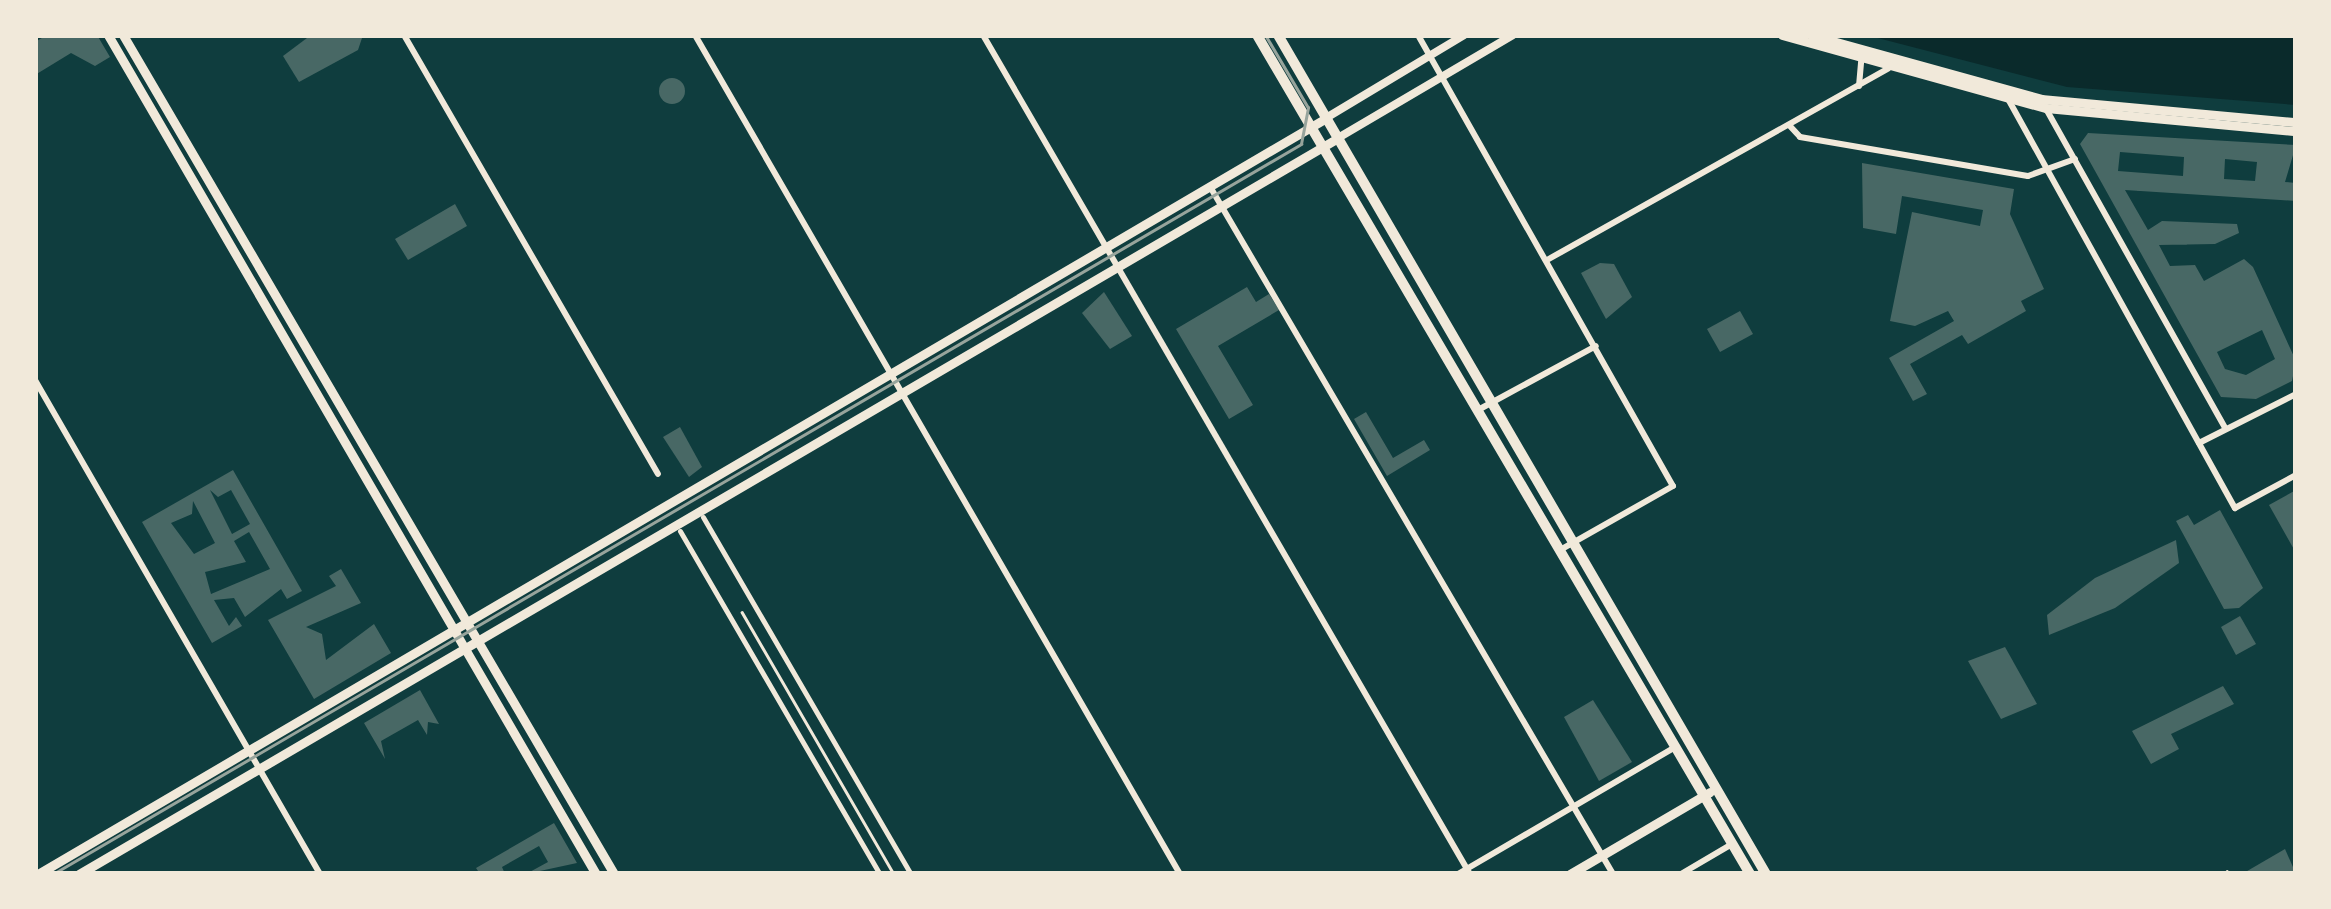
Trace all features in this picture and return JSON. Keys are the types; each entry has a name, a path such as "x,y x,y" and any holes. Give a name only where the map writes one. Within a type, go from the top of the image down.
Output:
{"main road":[{"path":"108,35 596,874"},
{"path":"123,35 614,874"},
{"path":"1257,35 1750,874"},
{"path":"1278,35 1766,874"},
{"path":"1782,35 2044,104 2296,131"},
{"path":"1810,35 1888,69 2007,95"},
{"path":"2044,104 2296,122"},
{"path":"38,874 1212,190 1326,118"},
{"path":"80,874 1338,138"},
{"path":"1570,874 1716,788"}],"street":[{"path":"404,35 658,474"},
{"path":"695,35 1180,874"},
{"path":"983,35 1468,871"},
{"path":"1418,35 1673,486 1560,550"},
{"path":"1326,118 1464,35"},
{"path":"1338,138 1513,35"},
{"path":"1858,88 1862,57"},
{"path":"1547,260 1888,69"},
{"path":"2007,95 2235,508 2296,475"},
{"path":"2044,104 2226,429"},
{"path":"1788,125 1800,138 2047,173 2075,160"},
{"path":"1212,190 1613,874"},
{"path":"1478,410 1596,346"},
{"path":"35,380 320,874"},
{"path":"2198,443 2296,394"},
{"path":"703,518 911,874"},
{"path":"680,531 880,874"},
{"path":"1458,874 1675,747"},
{"path":"1681,874 1732,844"}],"path":[{"path":"742,612 894,874"}],"water":[{"path":"1866,35 2296,35 2296,105 2067,87"}],"building":[{"path":"47,35 97,35 110,57 95,66 71,53 35,75 35,42"},
{"path":"311,35 363,35 358,50 299,82 283,56"},
{"path":"672,78 681,82 685,91 681,100 672,104 663,100 659,91 663,82"},
{"path":"2088,133 2296,145 2285,182 2296,183 2296,201 2125,190 2148,230 2162,221 2237,224 2239,233 2215,244 2159,245 2170,266 2195,265 2204,281 2244,259 2253,267 2296,361 2292,381 2256,399 2221,397 2080,144","holes":["2120,152 2184,157 2183,176 2118,171","2225,159 2257,162 2255,181 2224,179","2262,330 2275,359 2246,375 2225,369 2217,352"]},
{"path":"1862,163 2014,189 2010,214 2044,289 2021,301 2026,311 1968,344 1962,335 1910,364 1927,394 1913,401 1889,358 1954,321 1948,311 1915,326 1890,321 1912,212 1980,226 1983,210 1902,196 1896,234 1863,228"},
{"path":"455,204 467,226 408,260 395,239"},
{"path":"1600,263 1614,264 1632,297 1606,319 1581,273"},
{"path":"1247,287 1256,302 1269,294 1279,310 1218,346 1253,405 1229,419 1176,329"},
{"path":"1104,292 1132,336 1110,349 1082,313"},
{"path":"1740,311 1753,334 1720,352 1707,329"},
{"path":"1366,412 1393,458 1424,440 1430,450 1387,476 1354,419"},
{"path":"680,427 702,467 689,477 663,437"},
{"path":"233,470 302,591 287,599 281,589 245,617 234,598 214,600 229,626 236,617 242,626 212,643 142,522","holes":["210,490 218,497 231,490 250,524 232,534","193,501 215,543 194,554 171,523 192,514","249,532 270,569 211,594 205,572 246,562 234,541"]},
{"path":"2296,490 2296,553 2269,505"},
{"path":"2220,510 2263,588 2239,608 2224,609 2176,521 2188,515 2194,525"},
{"path":"2176,540 2179,563 2115,608 2049,635 2047,615 2095,578"},
{"path":"341,569 361,603 306,627 322,634 326,660 374,624 391,653 314,699 268,620 336,586 329,576"},
{"path":"2240,616 2256,644 2236,655 2221,627"},
{"path":"2005,647 2037,704 2001,719 1968,661"},
{"path":"2223,686 2234,704 2171,734 2179,749 2151,764 2132,731"},
{"path":"420,690 439,724 428,722 427,735 418,720 381,741 385,759 364,723"},
{"path":"1593,700 1632,762 1599,781 1564,717"},
{"path":"554,823 577,863 526,874 548,862 539,846 502,867 505,874 480,874 476,868"},
{"path":"2285,849 2296,874 2242,874"}],"tram line":[{"path":"53,874 1301,144 1308,108 1265,35"}]}
